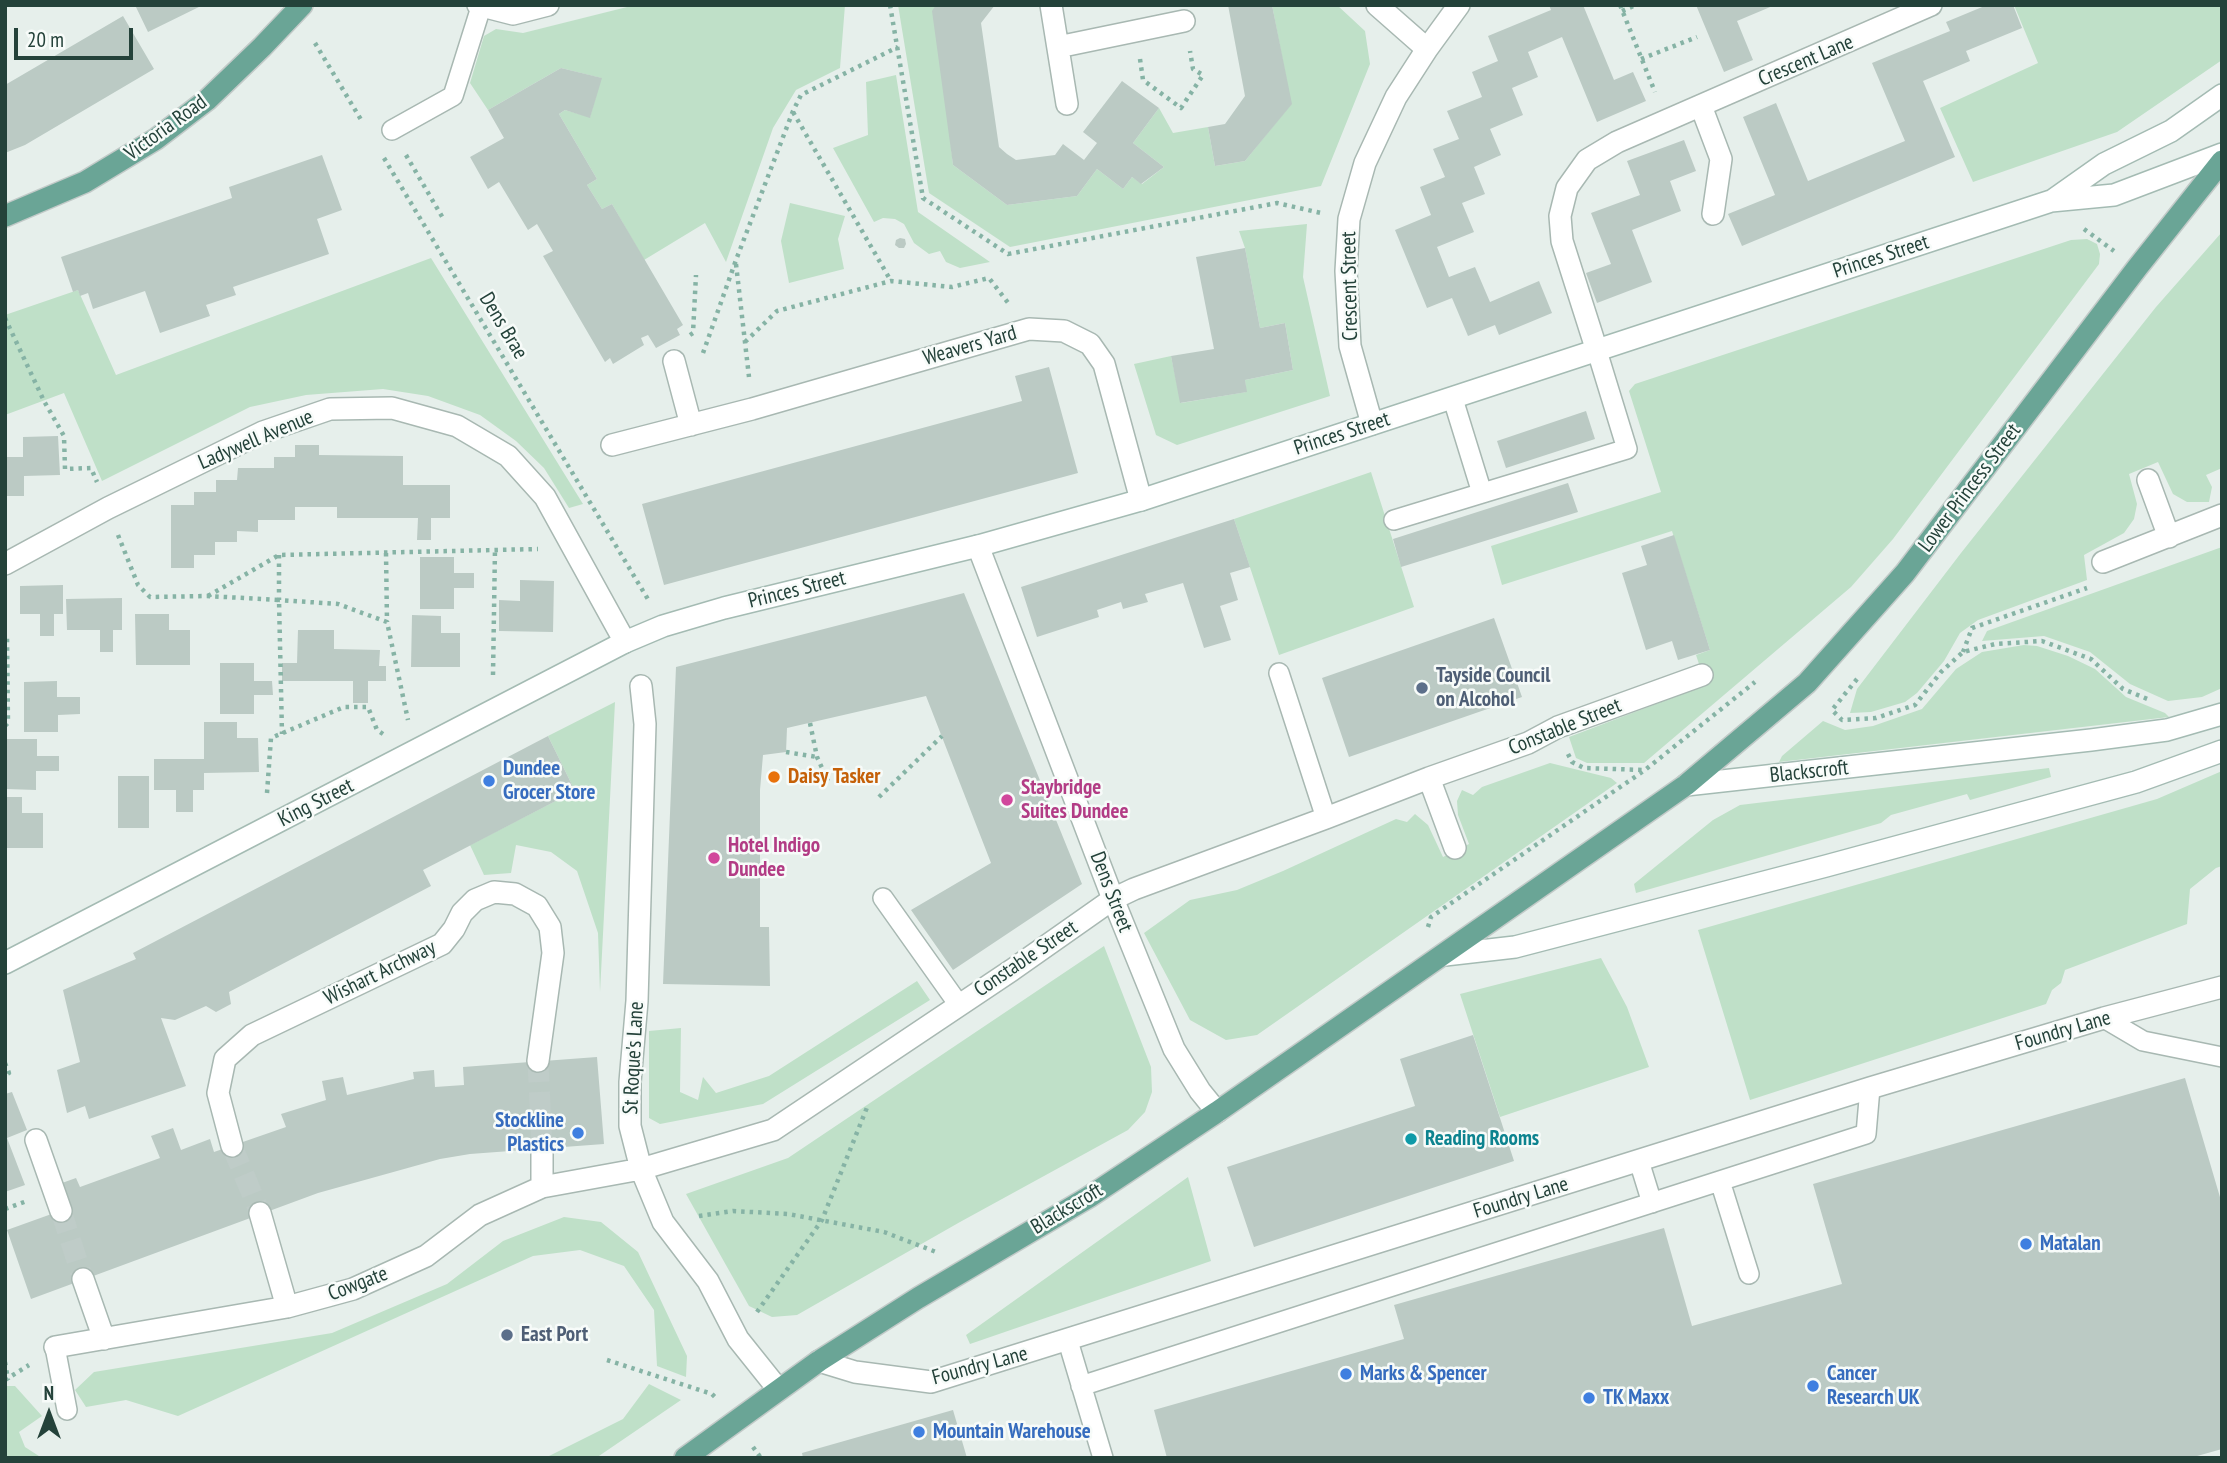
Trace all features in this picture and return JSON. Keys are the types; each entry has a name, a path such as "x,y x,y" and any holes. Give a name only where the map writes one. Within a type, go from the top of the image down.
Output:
{"main road":[{"name":"Victoria Road","path":"5,216 85,182 156,139 207,100 302,5"},
{"name":"Lower Princess Street","path":"1686,785 1807,683 1905,573 2137,268 2222,161"},
{"name":"Blackscroft","path":"685,1458 819,1361 1089,1197 1217,1112 1686,785"}],"street":[{"path":"480,6 513,13 548,5"},
{"path":"1051,5 1067,104"},
{"path":"1377,5 1427,49"},
{"name":"Crescent Street","path":"1372,424 1350,346 1346,271 1349,219 1365,163 1396,97 1459,5"},
{"name":"Crescent Lane","path":"1597,351 1562,241 1560,216 1567,188 1587,160 1617,142 1909,10 1931,5"},
{"path":"1058,47 1184,22"},
{"name":"Princes Street","path":"2052,201 2104,164 2171,131 2222,94"},
{"path":"1701,106 1721,159 1713,215"},
{"name":"Princes Street","path":"625,642 663,626 703,614 978,546 1141,500 2052,201 2114,195 2222,154"},
{"name":"Weavers Yard","path":"612,445 752,409 1029,329 1064,331 1090,344 1104,364 1141,500"},
{"path":"674,361 691,425"},
{"name":"Ladywell Avenue","path":"5,564 108,508 274,428 330,409 392,408 457,426 508,456 545,497 625,642"},
{"path":"2148,480 2169,537"},
{"path":"2103,562 2222,515"},
{"name":"Dens Street","path":"978,546 1174,1049 1200,1091 1217,1112"},
{"name":"King Street","path":"5,963 625,642"},
{"name":"Constable Street","path":"641,1169 773,1130 1114,899 1134,889 1528,743 1558,727 1702,675"},
{"name":"St Roque's Lane","path":"641,686 645,751 630,1126 641,1169 663,1222 708,1281 738,1339 778,1389"},
{"name":"Blackscroft","path":"1686,785 2168,730 2222,714"},
{"name":"Blackscroft","path":"1445,955 1516,947 1826,866 2136,782 2222,751"},
{"path":"1429,778 1455,848"},
{"name":"Wishart Archway","path":"232,1146 218,1093 225,1059 252,1035 442,944 454,929 461,913 475,900 494,892 515,894 537,906 550,927 553,953 538,1061"},
{"name":"Foundry Lane","path":"819,1361 855,1372 931,1382 1870,1088 2104,1018 2222,987"},
{"path":"36,1140 61,1210"},
{"path":"541,1187 542,1149"},
{"name":"Cowgate","path":"55,1346 287,1307 353,1289 426,1256 480,1215 541,1187 641,1169"},
{"path":"260,1213 287,1307"},
{"path":"83,1279 104,1339"}],"lane":[{"path":"392,130 453,96 480,6"},
{"path":"1394,520 1627,449 1597,351"},
{"path":"1453,399 1482,493"},
{"path":"1279,673 1326,818"},
{"path":"883,898 959,1005"},
{"path":"2104,1018 2143,1041 2222,1057"},
{"path":"1081,1386 1866,1134 1870,1088"},
{"path":"1639,1161 1652,1203"},
{"path":"1720,1181 1749,1273"},
{"path":"1068,1340 1103,1458"},
{"path":"55,1346 67,1410"}],"path":[{"path":"890,5 923,198 1009,254 1277,202 1349,219"},
{"path":"1636,5 1621,8 1666,120"},
{"path":"1136,31 1143,80 1181,108 1203,75 1193,69 1184,22"},
{"path":"1641,59 1697,37"},
{"path":"315,43 367,129"},
{"path":"696,275 693,333 672,350 674,361 705,352 736,260 793,111 802,95 898,47"},
{"path":"793,111 891,281"},
{"name":"Dens Brae","path":"381,153 663,626"},
{"path":"418,175 443,220"},
{"path":"2052,201 2061,235 2084,229 2137,268"},
{"path":"736,260 752,409"},
{"path":"745,342 777,311 891,281 952,287 989,278 1029,329"},
{"path":"5,318 44,401 64,436 65,469 91,468 138,585 150,597 207,596 338,604 387,622"},
{"path":"493,711 495,549"},
{"path":"207,596 279,555 574,549"},
{"path":"386,553 387,622 415,752"},
{"path":"279,555 282,734"},
{"path":"1963,652 1972,628 2092,587 2103,562"},
{"path":"5,726 8,723 7,636"},
{"path":"1832,710 1842,720 1876,718 1915,705 1941,672 1963,652 1995,643 2042,641 2091,659 2123,689 2155,703"},
{"path":"1415,975 1431,917 1645,770 1756,681"},
{"path":"264,829 271,738 344,707 368,707 377,730 415,752"},
{"path":"810,723 817,757 828,781"},
{"path":"1558,727 1572,762 1584,768 1645,770"},
{"path":"878,797 942,736"},
{"path":"786,752 817,757"},
{"path":"738,1339 822,1220 888,1053"},
{"path":"5,1063 9,1073 5,1075"},
{"path":"663,1222 733,1211 788,1214 884,1232 972,1266"},
{"path":"607,1360 712,1394"},
{"path":"5,1362 8,1380"}],"green space":[{"path":"635,5 845,5 840,68 796,90 773,128 726,262 705,223 644,260 612,204 602,209 587,185 597,179 559,114 565,110 590,117 601,78 561,68 488,110 470,83 484,36 496,29 523,33"},
{"path":"898,5 936,5 953,165 1007,205 1077,196 1097,169 1123,189 1132,177 1142,184 1164,167 1133,143 1159,108 1173,133 1208,127 1215,166 1245,161 1291,104 1272,5 1337,5 1365,31 1370,64 1321,186 1010,247 929,193"},
{"path":"2014,5 2222,5 2222,60 2117,132 1973,182 1940,108 2038,63"},
{"path":"896,75 918,212 990,262 960,268 946,262 940,251 929,254 914,243 904,224 895,219 883,218 874,222 833,148 868,135 866,82"},
{"path":"790,203 845,216 838,239 844,269 789,283 781,241"},
{"path":"1307,224 1303,277 1330,396 1177,445 1156,435 1134,364 1171,356 1181,403 1246,392 1245,380 1293,370 1285,323 1260,328 1245,248 1239,231"},
{"path":"2222,232 2222,468 2206,475 2212,487 2209,502 2187,502 2173,494 2158,462 2129,474 2137,504 2134,519 2124,533 2084,555 2087,580 1978,620 1960,633 1944,661 1917,693 1905,702 1871,712 1850,713 1857,689 1961,553 2156,307"},
{"path":"2087,239 2097,244 2099,264 1893,539 1851,587 1644,763 1587,763 1576,758 1569,737 1706,685 1696,655 1710,650 1672,531 1502,585 1491,546 1661,492 1629,391 1635,384 2071,240"},
{"path":"431,258 583,504 569,508 544,468 516,441 480,415 428,396 383,389 306,395 250,407 102,481 64,393 5,415 5,315 78,290 116,375"},
{"path":"1371,472 1414,607 1279,655 1234,519"},
{"path":"2222,547 2222,688 2202,697 2168,701 2130,684 2090,652 2044,636 1982,641 1987,631"},
{"path":"2024,645 2037,646 2068,656 2095,669 2126,697 2169,717 1779,762 1782,756 1823,721 1845,730 1873,726 1922,709 1956,669 1982,652"},
{"path":"615,702 600,992 598,933 577,871 551,852 516,845 511,873 484,875 470,845 575,791 548,736"},
{"path":"1550,763 1611,778 1617,783 1257,1035 1226,1040 1190,1020 1144,933 1190,900 1237,890 1396,819 1407,822 1415,814 1428,825 1443,857 1469,844 1458,815 1457,801 1462,790 1473,795 1482,787"},
{"path":"2049,768 2051,777 1970,800 1967,794 1891,815 1881,823 1636,893 1634,884 1713,820 1740,805"},
{"path":"2222,771 2222,866 2190,889 2187,924 2065,970 2061,983 2052,990 2046,1004 1750,1100 1698,930 2157,799"},
{"path":"1104,946 1151,1067 1152,1092 1145,1112 1128,1130 797,1315 772,1317 749,1306 686,1194 788,1158"},
{"path":"1601,958 1627,1007 1649,1067 1500,1117 1460,994"},
{"path":"917,981 930,1000 763,1104 660,1124 649,1118 649,1031 681,1028 680,1092 698,1100 703,1077 716,1093 769,1076"},
{"path":"1188,1177 1211,1261 970,1344 966,1335"},
{"path":"564,1217 601,1222 638,1252 687,1356 686,1377 657,1366 654,1310 624,1266 580,1250 533,1256 178,1416 126,1400 86,1407 75,1390 94,1372 332,1333 447,1284 503,1241"},
{"path":"649,1384 681,1400 596,1458 545,1458 623,1419"},
{"path":"5,1386 15,1386 42,1416 19,1432 25,1447 42,1458 5,1458"}],"building":[{"path":"135,5 203,5 148,32"},
{"path":"936,5 995,5 981,23 999,147 1007,154 1016,160 1055,155 1063,144 1084,160 1097,143 1083,132 1122,81 1159,108 1133,143 1164,167 1141,184 1132,177 1123,189 1097,169 1077,196 1007,205 953,165 932,11"},
{"path":"1228,5 1272,5 1292,104 1245,161 1215,166 1208,127 1225,124 1245,96"},
{"path":"1549,5 1583,5 1614,80 1633,72 1646,101 1597,122 1562,37 1528,52 1538,77 1512,88 1523,115 1490,129 1501,155 1474,167 1485,194 1462,203 1474,232 1437,247 1449,277 1475,267 1490,302 1539,281 1552,313 1499,335 1495,325 1468,336 1452,298 1427,308 1395,230 1431,215 1420,187 1445,177 1433,149 1459,139 1447,111 1482,97 1472,72 1498,61 1488,36 1551,10"},
{"path":"1696,5 1775,5 1737,21 1753,60 1724,72"},
{"path":"1987,5 2013,5 2022,28 1966,51 1970,61 1923,81 1955,157 1742,246 1728,214 1775,195 1743,117 1776,103 1808,181 1905,141 1872,63 1950,31 1946,22"},
{"path":"123,16 154,69 25,145 5,153 5,85"},
{"path":"561,68 602,78 590,118 565,110 559,114 597,179 587,185 602,209 612,204 683,325 677,329 680,335 656,348 648,335 641,338 644,345 613,364 610,358 605,362 543,256 553,251 537,224 528,230 499,182 488,189 470,157 504,138 488,110"},
{"path":"1684,140 1696,171 1670,181 1681,211 1632,230 1652,282 1597,303 1586,273 1611,264 1591,213 1640,195 1627,161"},
{"path":"322,155 342,210 317,219 329,254 233,287 236,295 206,305 210,316 160,333 145,291 93,309 88,293 80,296 78,290 73,292 61,257 232,198 229,187"},
{"path":"900,238 905,239 904,248 895,245"},
{"path":"1245,248 1260,328 1285,323 1293,370 1245,380 1247,392 1180,403 1171,356 1214,349 1196,257"},
{"path":"1049,367 1078,473 664,585 642,504 1022,401 1015,376"},
{"path":"1586,411 1595,439 1506,468 1497,441"},
{"path":"58,436 60,475 24,476 24,496 5,496 5,457 23,457 23,437"},
{"path":"295,445 319,445 319,455 403,456 403,485 450,485 450,518 431,518 431,540 417,540 418,518 337,518 337,507 295,507 295,520 258,520 258,532 237,531 237,542 215,542 215,555 194,555 194,568 171,568 171,505 194,505 194,492 216,492 216,480 237,480 238,468 274,468 274,457 295,457"},
{"path":"1568,483 1578,512 1401,567 1393,539"},
{"path":"1234,519 1250,567 1230,573 1238,600 1220,606 1231,640 1204,648 1183,583 1145,594 1148,602 1123,609 1121,602 1097,610 1099,617 1037,637 1021,587"},
{"path":"1674,535 1710,650 1678,660 1672,641 1646,650 1622,573 1647,565 1641,546"},
{"path":"420,557 454,557 454,573 474,573 474,588 454,588 454,609 420,609"},
{"path":"520,580 554,581 553,632 499,631 499,600 520,601"},
{"path":"63,585 63,614 54,614 54,636 40,636 40,614 20,614 20,586"},
{"path":"964,593 1082,884 953,970 911,910 991,863 926,696 787,728 786,752 763,755 760,790 760,927 769,927 770,986 663,984 676,667"},
{"path":"122,598 122,630 113,630 113,652 100,652 100,630 67,630 66,599"},
{"path":"135,614 169,614 169,630 190,630 190,665 136,665"},
{"path":"412,615 441,616 441,633 460,633 460,667 411,667"},
{"name":"Tayside Council on Alcohol","path":"1494,618 1522,697 1349,757 1322,678"},
{"path":"298,630 334,630 334,649 380,650 379,666 386,666 386,681 368,681 368,703 353,703 353,681 282,681 282,663 297,663"},
{"path":"220,663 254,663 254,681 272,681 273,695 254,695 254,714 220,714"},
{"path":"57,681 57,697 80,697 80,714 58,715 58,732 24,732 24,682"},
{"path":"204,722 237,722 237,738 258,738 259,772 204,773 204,790 193,790 193,812 176,812 176,790 154,790 154,759 204,759"},
{"path":"548,736 575,791 423,870 431,886 229,992 231,1004 216,1012 206,1006 175,1020 161,1018 186,1086 89,1119 85,1106 67,1113 57,1070 80,1062 63,990 136,959 133,953"},
{"path":"7,739 37,739 37,756 59,756 59,771 36,771 36,790 7,789"},
{"path":"118,776 149,776 149,828 118,828"},
{"path":"5,797 22,797 22,813 43,813 43,848 5,848"},
{"name":"Reading Rooms","path":"1473,1035 1514,1161 1254,1247 1227,1167 1415,1106 1400,1059"},
{"path":"597,1057 604,1144 470,1154 440,1159 318,1193 31,1299 7,1230 71,1207 62,1183 76,1178 80,1187 160,1158 151,1136 173,1128 181,1150 210,1139 214,1152 286,1127 281,1114 326,1100 322,1081 343,1077 347,1095 414,1079 413,1072 434,1070 435,1087 464,1085 463,1067"},
{"path":"2185,1078 2222,1204 2222,1449 2190,1458 1167,1458 1154,1410 1404,1339 1394,1305 1664,1228 1692,1326 1842,1284 1813,1184"},
{"path":"12,1092 27,1130 7,1138 25,1185 5,1192 5,1094"},
{"name":"Mountain Warehouse","path":"953,1410 967,1458 803,1458 802,1453"}],"tunnel":[{"path":"538,1061 542,1149"},
{"path":"232,1146 260,1213"},
{"path":"61,1211 83,1279"}],"place":[{"name":"Tayside Council on Alcohol","path":"1422,688"},
{"name":"Daisy Tasker","path":"774,777"},
{"name":"Dundee Grocer Store","path":"489,781"},
{"name":"Staybridge Suites Dundee","path":"1007,800"},
{"name":"Hotel Indigo Dundee","path":"714,858"},
{"name":"Stockline Plastics","path":"578,1133"},
{"name":"Reading Rooms","path":"1411,1139"},
{"name":"Matalan","path":"2026,1244"},
{"name":"East Port","path":"507,1335"},
{"name":"Marks & Spencer","path":"1346,1374"},
{"name":"Cancer Research UK","path":"1813,1386"},
{"name":"TK Maxx","path":"1589,1398"},
{"name":"Mountain Warehouse","path":"919,1432"}]}
